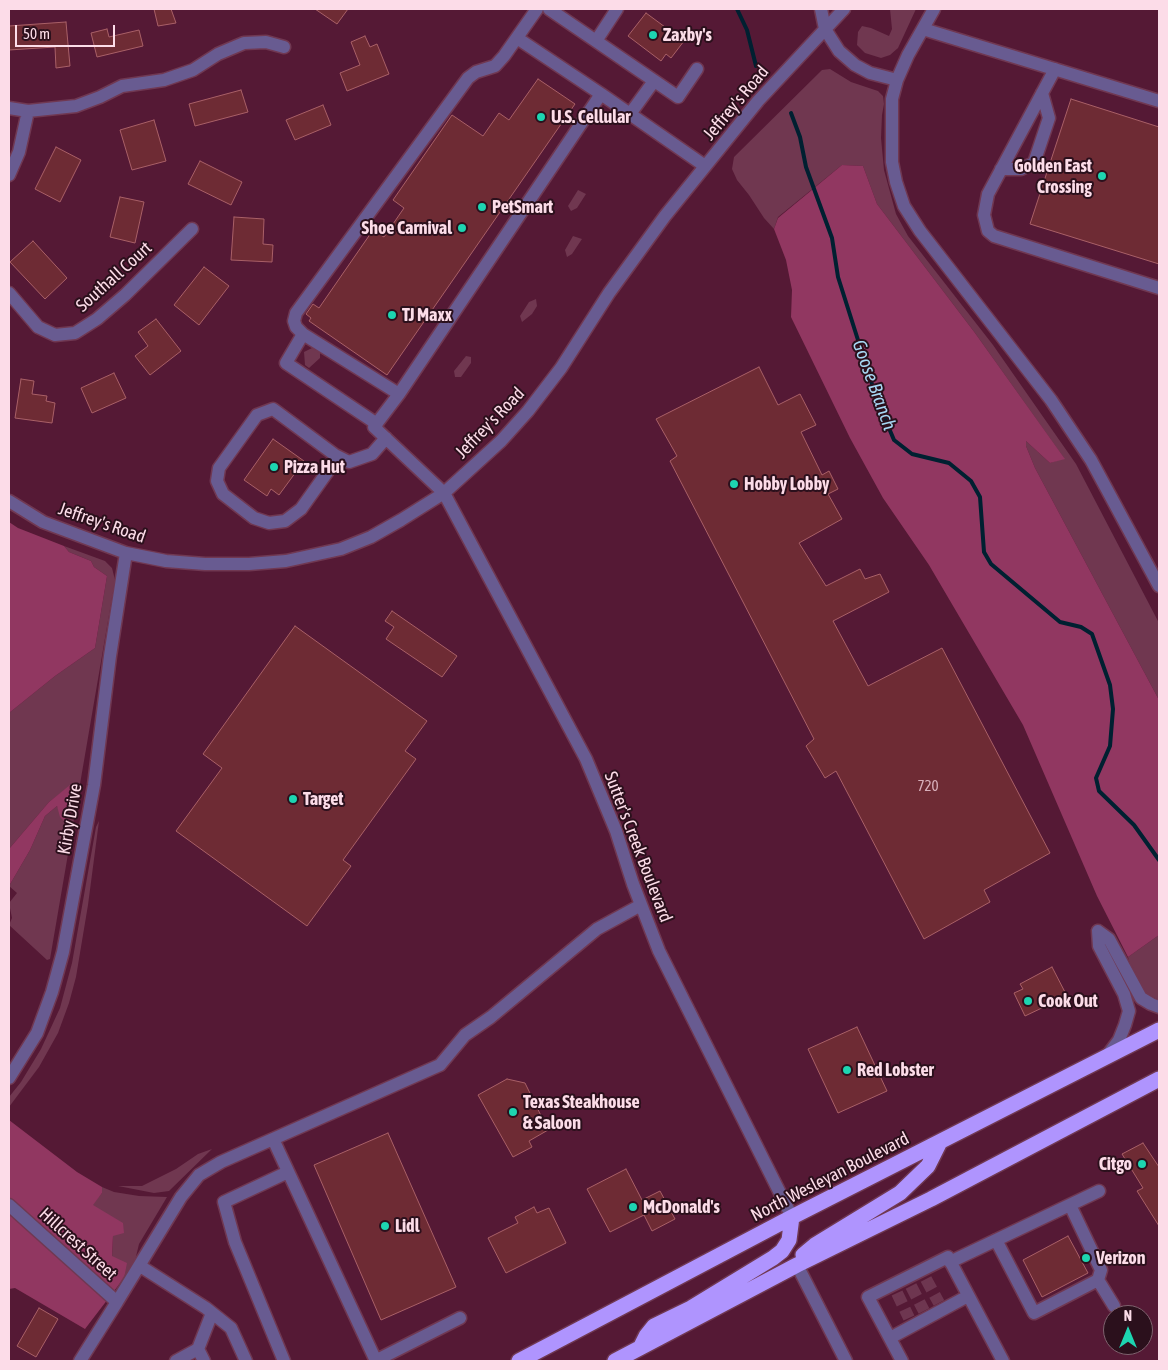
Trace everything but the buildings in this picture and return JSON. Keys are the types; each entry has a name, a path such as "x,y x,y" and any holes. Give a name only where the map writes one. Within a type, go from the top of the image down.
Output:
{"highway":[{"name":"North Wesleyan Boulevard","path":"519,1361 792,1217 1159,1030"},
{"path":"615,1361 797,1265 931,1199 1159,1079"},
{"path":"797,1265 803,1255 815,1245 900,1193 928,1166 940,1142"},
{"path":"640,1348 654,1326 691,1308 782,1251 789,1240 792,1217"}],"street":[{"path":"399,394 303,334 294,322 296,313 468,78 476,72 495,66 537,9"},
{"path":"549,9 678,97 697,69"},
{"path":"596,41 617,9"},
{"path":"821,9 825,29 839,51 855,65 870,73 897,80"},
{"name":"Jeffrey's Road","path":"9,501 44,522 126,553 166,561 205,564 249,564 286,561 341,549 371,537 444,494 501,441 528,411 561,368 609,294 665,216 758,101 844,9"},
{"path":"934,9 908,55 897,80 892,99 892,162 904,206 920,231 1045,393 1091,460 1159,584"},
{"path":"923,29 1159,101"},
{"path":"517,38 705,166"},
{"path":"9,108 28,111 76,106 122,86 164,80 193,70 218,54 244,43 266,42 284,47"},
{"path":"1055,69 988,194 984,205 985,223 988,231 994,236 1159,288"},
{"path":"630,114 654,81"},
{"path":"1001,169 1020,169 1034,163 1049,118 1042,93"},
{"path":"303,334 286,363 377,424 601,94"},
{"path":"9,175 20,152 28,111"},
{"name":"Southall Court","path":"9,293 38,327 55,335 75,334 97,320 126,295 192,229"},
{"path":"338,457 301,509 285,522 270,524 254,518 223,494 217,481 219,468 257,415 273,409 338,457 350,462 372,454 386,438"},
{"name":"Sutter's Creek Boulevard","path":"377,424 374,427 444,494 586,759 616,831 659,952 792,1217"},
{"name":"Kirby Drive","path":"9,1078 37,1033 52,992 63,952 93,791 110,656 126,553"},
{"path":"117,1302 181,1197 199,1175 221,1162 440,1065 465,1035 491,1017 597,930 641,905"},
{"path":"1107,1057 1126,1026 1129,1011 1124,994 1099,946 1098,931 1109,939 1141,998 1159,1007"},
{"path":"273,1139 376,1361 460,1318"},
{"path":"284,1361 235,1242 224,1202 288,1172"},
{"path":"950,1262 996,1240 1072,1210 1099,1192"},
{"name":"Hillcrest Street","path":"9,1205 117,1302 80,1361"},
{"path":"996,1240 1034,1314 1098,1280 1101,1270 1072,1210"},
{"path":"1047,1307 1052,1296 1092,1276 1093,1270 1072,1228 1072,1210"},
{"path":"902,1361 868,1297 895,1289 909,1282 948,1257 1003,1361"},
{"path":"797,1265 846,1361"},
{"path":"140,1266 212,1313 231,1328 246,1361"},
{"path":"1098,1280 1113,1305"},
{"path":"890,1338 911,1321 968,1296"},
{"path":"176,1361 198,1349 212,1313"},
{"path":"198,1349 204,1361"}],"shaded area":[{"path":"890,9 916,9 898,48 890,55 881,58 865,53 857,45 858,32 862,26 889,36 892,29"},
{"path":"830,69 851,82 878,91 883,96 881,138 884,170 896,214 908,236 993,345 1076,464 1159,623 1159,700 1035,468 1026,446 1026,441 1050,463 1064,458 975,333 877,204 863,166 842,165 778,217 774,229 737,180 732,169 734,157 822,70"},
{"path":"842,165 863,166 877,204 975,333 1065,459 1050,463 1026,441 1026,446 1035,468 1159,700 1159,935 1128,957 1097,896 1023,725 929,565 883,498 850,438 791,317 792,290 786,260 774,229 778,218"},
{"path":"578,190 586,194 577,208 571,211 568,206"},
{"path":"573,236 582,239 572,254 567,257 565,250"},
{"path":"536,299 537,306 532,314 522,322 520,316 529,302"},
{"path":"312,348 320,350 320,358 309,368 305,365 304,352"},
{"path":"466,356 471,357 471,363 461,377 455,377 454,371"},
{"path":"9,522 18,528 64,546 69,552 91,561 94,567 107,576 95,648 55,676 9,713"},
{"path":"64,546 105,561 112,568 115,580 50,959 47,960 9,925 12,918 9,903 17,893 9,886 30,850 45,816 57,806 66,823 71,818 70,786 49,802 9,849 9,713 55,676 95,648 107,576 94,567 91,561 69,552"},
{"path":"70,785 71,818 66,823 60,817 57,806 45,816 30,850 9,886 9,849 49,802"},
{"path":"99,821 88,905 76,977 69,1003 58,1033 39,1067 9,1107 9,1097 21,1082 41,1049 60,1008 72,963 96,827"},
{"path":"1159,935 1159,1000 1147,994 1138,986 1128,957"},
{"path":"9,1120 77,1172 102,1187 102,1193 93,1205 123,1223 124,1233 113,1236 112,1256 127,1263 124,1278 85,1329 15,1288 9,1289"},
{"path":"212,1149 169,1191 154,1193 118,1186 142,1186 176,1169 198,1154"},
{"path":"102,1187 114,1192 139,1196 167,1197 139,1244 134,1265 124,1278 112,1257 113,1235 92,1205 102,1193"}],"waterway":[{"name":"Goose Branch","path":"737,9 747,30 756,66"},
{"name":"Goose Branch","path":"791,113 800,137 806,167 832,238 838,277 877,400 894,440 912,454 949,463 971,481 980,497 984,552 991,564 1060,622 1081,627 1092,634 1110,685 1113,709 1110,746 1096,778 1099,791 1134,825 1159,860"}],"tunnel":[{"path":"926,1279 939,1303"},
{"path":"911,1286 924,1311"},
{"path":"897,1293 909,1318"}],"place":[{"name":"Zaxby's","path":"653,35"},
{"name":"U.S. Cellular","path":"541,117"},
{"name":"Golden East Crossing","path":"1102,176"},
{"name":"PetSmart","path":"482,207"},
{"name":"Shoe Carnival","path":"462,228"},
{"name":"TJ Maxx","path":"392,315"},
{"name":"Pizza Hut","path":"274,467"},
{"name":"Hobby Lobby","path":"734,484"},
{"name":"Target","path":"293,799"},
{"name":"Cook Out","path":"1028,1001"},
{"name":"Red Lobster","path":"847,1070"},
{"name":"Texas Steakhouse & Saloon","path":"513,1112"},
{"name":"Citgo","path":"1142,1164"},
{"name":"McDonald's","path":"633,1207"},
{"name":"Lidl","path":"385,1226"},
{"name":"Verizon","path":"1086,1258"}]}
